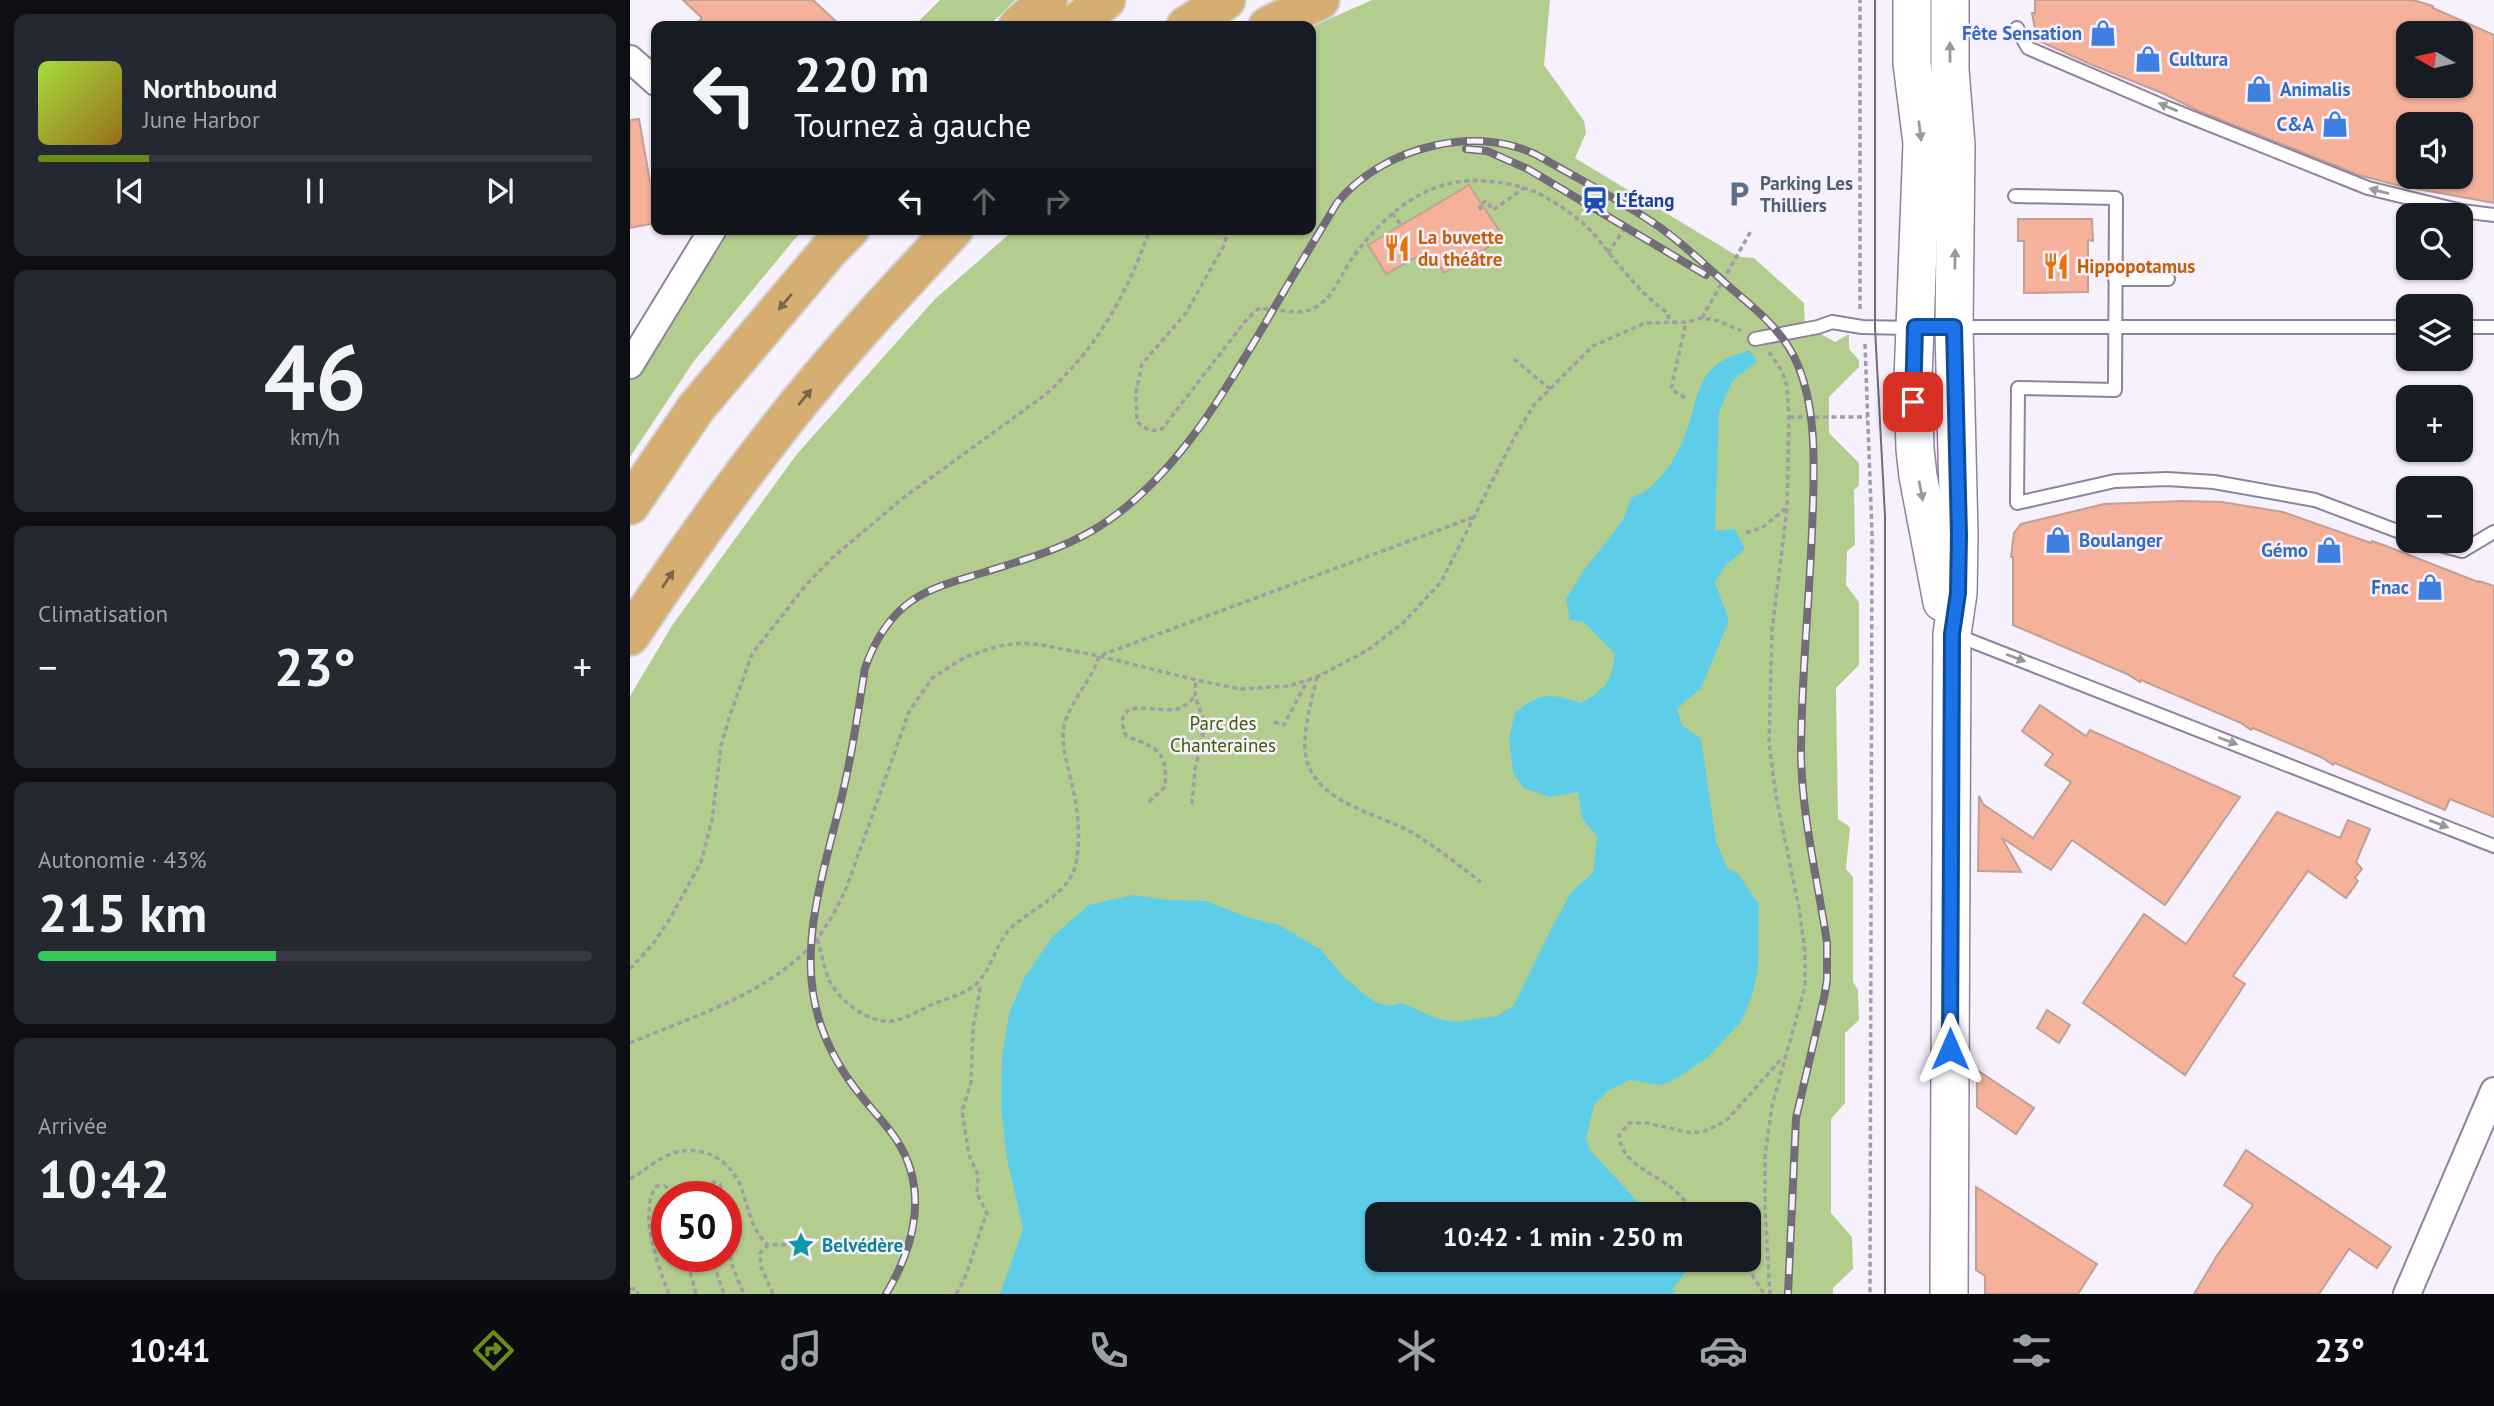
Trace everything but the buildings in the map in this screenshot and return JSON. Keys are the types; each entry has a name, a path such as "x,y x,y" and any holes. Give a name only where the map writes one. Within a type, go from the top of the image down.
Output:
{"highway":[{"path":"1024,21 1048,0"},
{"path":"1079,21 1106,0"},
{"path":"1194,21 1226,0"},
{"path":"1278,21 1320,0"},
{"path":"630,636 685,553 773,436 839,356 950,235"},
{"path":"630,505 696,408 838,236"}],"main road":[{"path":"1912,0 1912,63 1922,143 1913,380 1917,476 1942,602 1952,628"},
{"path":"1949,1294 1952,628 1958,593 1959,535 1954,327 1956,145 1950,70 1950,0"},
{"path":"1915,327 1954,327"}],"street":[{"path":"630,59 651,78"},
{"path":"630,365 709,235"},
{"path":"2407,1294 2494,1091"}],"lane":[{"path":"2017,28 2028,47 2168,108 2357,184 2415,201 2494,215"},
{"path":"2015,196 2116,198 2115,390 2018,388 2017,503 2115,481 2207,481 2315,500 2396,530"},
{"path":"2115,279 2168,279"},
{"path":"1755,339 1832,322 1862,327 1915,327"},
{"path":"1954,327 2396,327"},
{"path":"2473,327 2494,327"},
{"path":"2473,544 2494,532"},
{"path":"1952,628 2494,846"}],"path":[{"path":"1860,0 1860,314"},
{"path":"1227,235 1186,313 1142,364 1136,393 1137,422 1150,431 1162,429 1247,319 1258,309 1304,311 1318,306 1332,291 1361,246 1392,213 1426,192 1455,181 1515,184 1544,196 1590,230 1629,279 1668,313 1669,321"},
{"path":"1481,210 1479,205 1486,201 1493,210 1524,188"},
{"path":"1392,213 1401,225"},
{"path":"1608,253 1627,225"},
{"path":"1702,318 1752,229"},
{"path":"630,968 653,944 701,862 712,820 721,746 752,654 806,584 841,551 903,498 1066,377 1086,354 1119,303 1147,235"},
{"path":"630,1043 739,996 780,974 811,947 836,911 846,889 909,712 932,678 965,657 1010,645 1042,645 1240,689 1289,686 1317,677 1368,650 1403,623 1441,582 1515,436 1534,405 1593,346 1645,323 1686,322 1702,318 1719,321 1765,346 1782,371 1787,386 1789,417 1787,508 1772,631 1769,744 1805,952 1805,987 1772,1106 1765,1155 1770,1294"},
{"path":"1685,398 1671,389 1686,322"},
{"path":"1865,341 1872,533 1870,1294"},
{"path":"1514,359 1550,389"},
{"path":"1789,417 1867,417"},
{"path":"1746,533 1763,527 1787,508"},
{"path":"1099,656 1476,516"},
{"path":"817,938 831,983 843,999 859,1012 876,1020 895,1021 977,984 991,966 996,947 1011,928 1065,887 1076,864 1078,820 1065,756 1063,728 1099,656"},
{"path":"1317,677 1305,740 1309,768 1325,788 1341,799 1411,833 1481,882"},
{"path":"1192,804 1195,770 1205,724 1195,696 1196,680"},
{"path":"1274,722 1284,725 1307,680"},
{"path":"1149,802 1165,788 1166,775 1161,752 1126,736 1122,725 1124,717 1132,710 1143,707 1175,710 1195,696"},
{"path":"956,1294 975,1254 987,1214 977,1193 978,1175 969,1155 962,1111 971,1083 973,1028 980,990 977,984"},
{"path":"1685,1202 1673,1189 1633,1162 1620,1146 1619,1135 1629,1123 1647,1123 1691,1133 1705,1131 1726,1121 1785,1055"},
{"path":"630,1180 672,1154 693,1151 714,1154 730,1167 741,1185 751,1222 760,1238 768,1245"},
{"path":"651,1199 651,1234"},
{"path":"772,1294 760,1260 760,1252 768,1245 804,1244"},
{"path":"662,1272 669,1294"},
{"path":"690,1272 696,1294"},
{"path":"716,1272 724,1294"},
{"path":"735,1272 744,1294"},
{"path":"1751,1272 1765,1294"},
{"path":"630,1289 636,1289 638,1294"}],"green space":[{"path":"940,0 1015,0 994,21 919,21"},
{"name":"Parc des Chanteraines","path":"1372,0 1550,0 1544,65 1584,121 1586,133 1575,158 1734,254 1754,258 1804,303 1805,325 1835,342 1849,334 1849,349 1859,360 1859,367 1829,397 1829,433 1859,463 1859,485 1854,490 1855,545 1847,551 1846,585 1859,602 1859,665 1836,688 1836,692 1838,819 1850,827 1846,869 1853,877 1853,982 1858,990 1859,1020 1845,1033 1845,1103 1831,1119 1831,1213 1852,1237 1853,1269 1833,1288 1833,1294 630,1294 630,696 673,624 797,454 935,299 1008,235 1316,235 1316,25"},
{"path":"720,235 798,235 694,361 630,457 630,381"}],"water":[{"path":"1749,350 1757,362 1732,381 1719,412 1715,531 1735,529 1745,549 1726,565 1715,582 1729,621 1701,688 1677,709 1682,725 1701,739 1716,841 1727,868 1738,874 1759,904 1758,969 1752,996 1741,1022 1707,1058 1674,1080 1660,1085 1630,1080 1609,1090 1594,1105 1586,1138 1590,1150 1638,1202 1365,1202 1365,1272 1685,1272 1673,1289 1675,1294 1000,1294 1023,1229 1007,1159 1001,1107 1002,1057 1009,1014 1024,978 1053,936 1089,905 1133,895 1206,901 1250,918 1279,925 1320,949 1346,979 1375,1002 1389,1006 1403,1003 1435,1018 1455,1022 1497,1016 1514,1005 1572,891 1593,873 1597,837 1582,818 1578,792 1549,797 1524,788 1513,773 1509,738 1515,712 1546,696 1581,703 1606,684 1612,672 1615,654 1584,622 1570,620 1566,599 1584,570 1623,520 1631,498 1651,486 1668,468 1685,435 1702,382 1712,368"}],"tram line":[{"path":"1875,0 1875,328 1885,516 1885,1294"}],"railway":[{"path":"886,1294 911,1237 915,1197 912,1178 896,1139 853,1086 830,1048 816,1007 811,966 820,885 849,764 865,668 873,649 897,613 921,595 1064,545 1109,520 1134,501 1157,479 1198,430 1337,203 1356,183 1405,154 1462,141 1491,142 1519,148 1602,191 1658,226 1687,248 1769,323 1788,346 1806,388 1813,436 1814,485 1801,755 1807,826 1827,943 1827,980 1796,1118 1788,1294"},
{"path":"1466,149 1487,151 1528,169 1706,275"}],"place":[{"name":"Fête Sensation","path":"2103,33"},
{"name":"Cultura","path":"2148,59"},
{"name":"Animalis","path":"2259,89"},
{"name":"C&A","path":"2335,124"},
{"name":"Parking Les Thilliers","path":"1739,194"},
{"name":"L'Étang","path":"1595,200"},
{"name":"La buvette du théâtre","path":"1397,248"},
{"name":"Hippopotamus","path":"2056,266"},
{"name":"Boulanger","path":"2058,540"},
{"name":"Gémo","path":"2329,550"},
{"name":"Fnac","path":"2430,587"},
{"name":"Belvédère","path":"801,1245"}],"route":[{"path":"1913,402 1915,327 1954,327 1959,535 1958,593 1952,621 1950,1049"}]}
